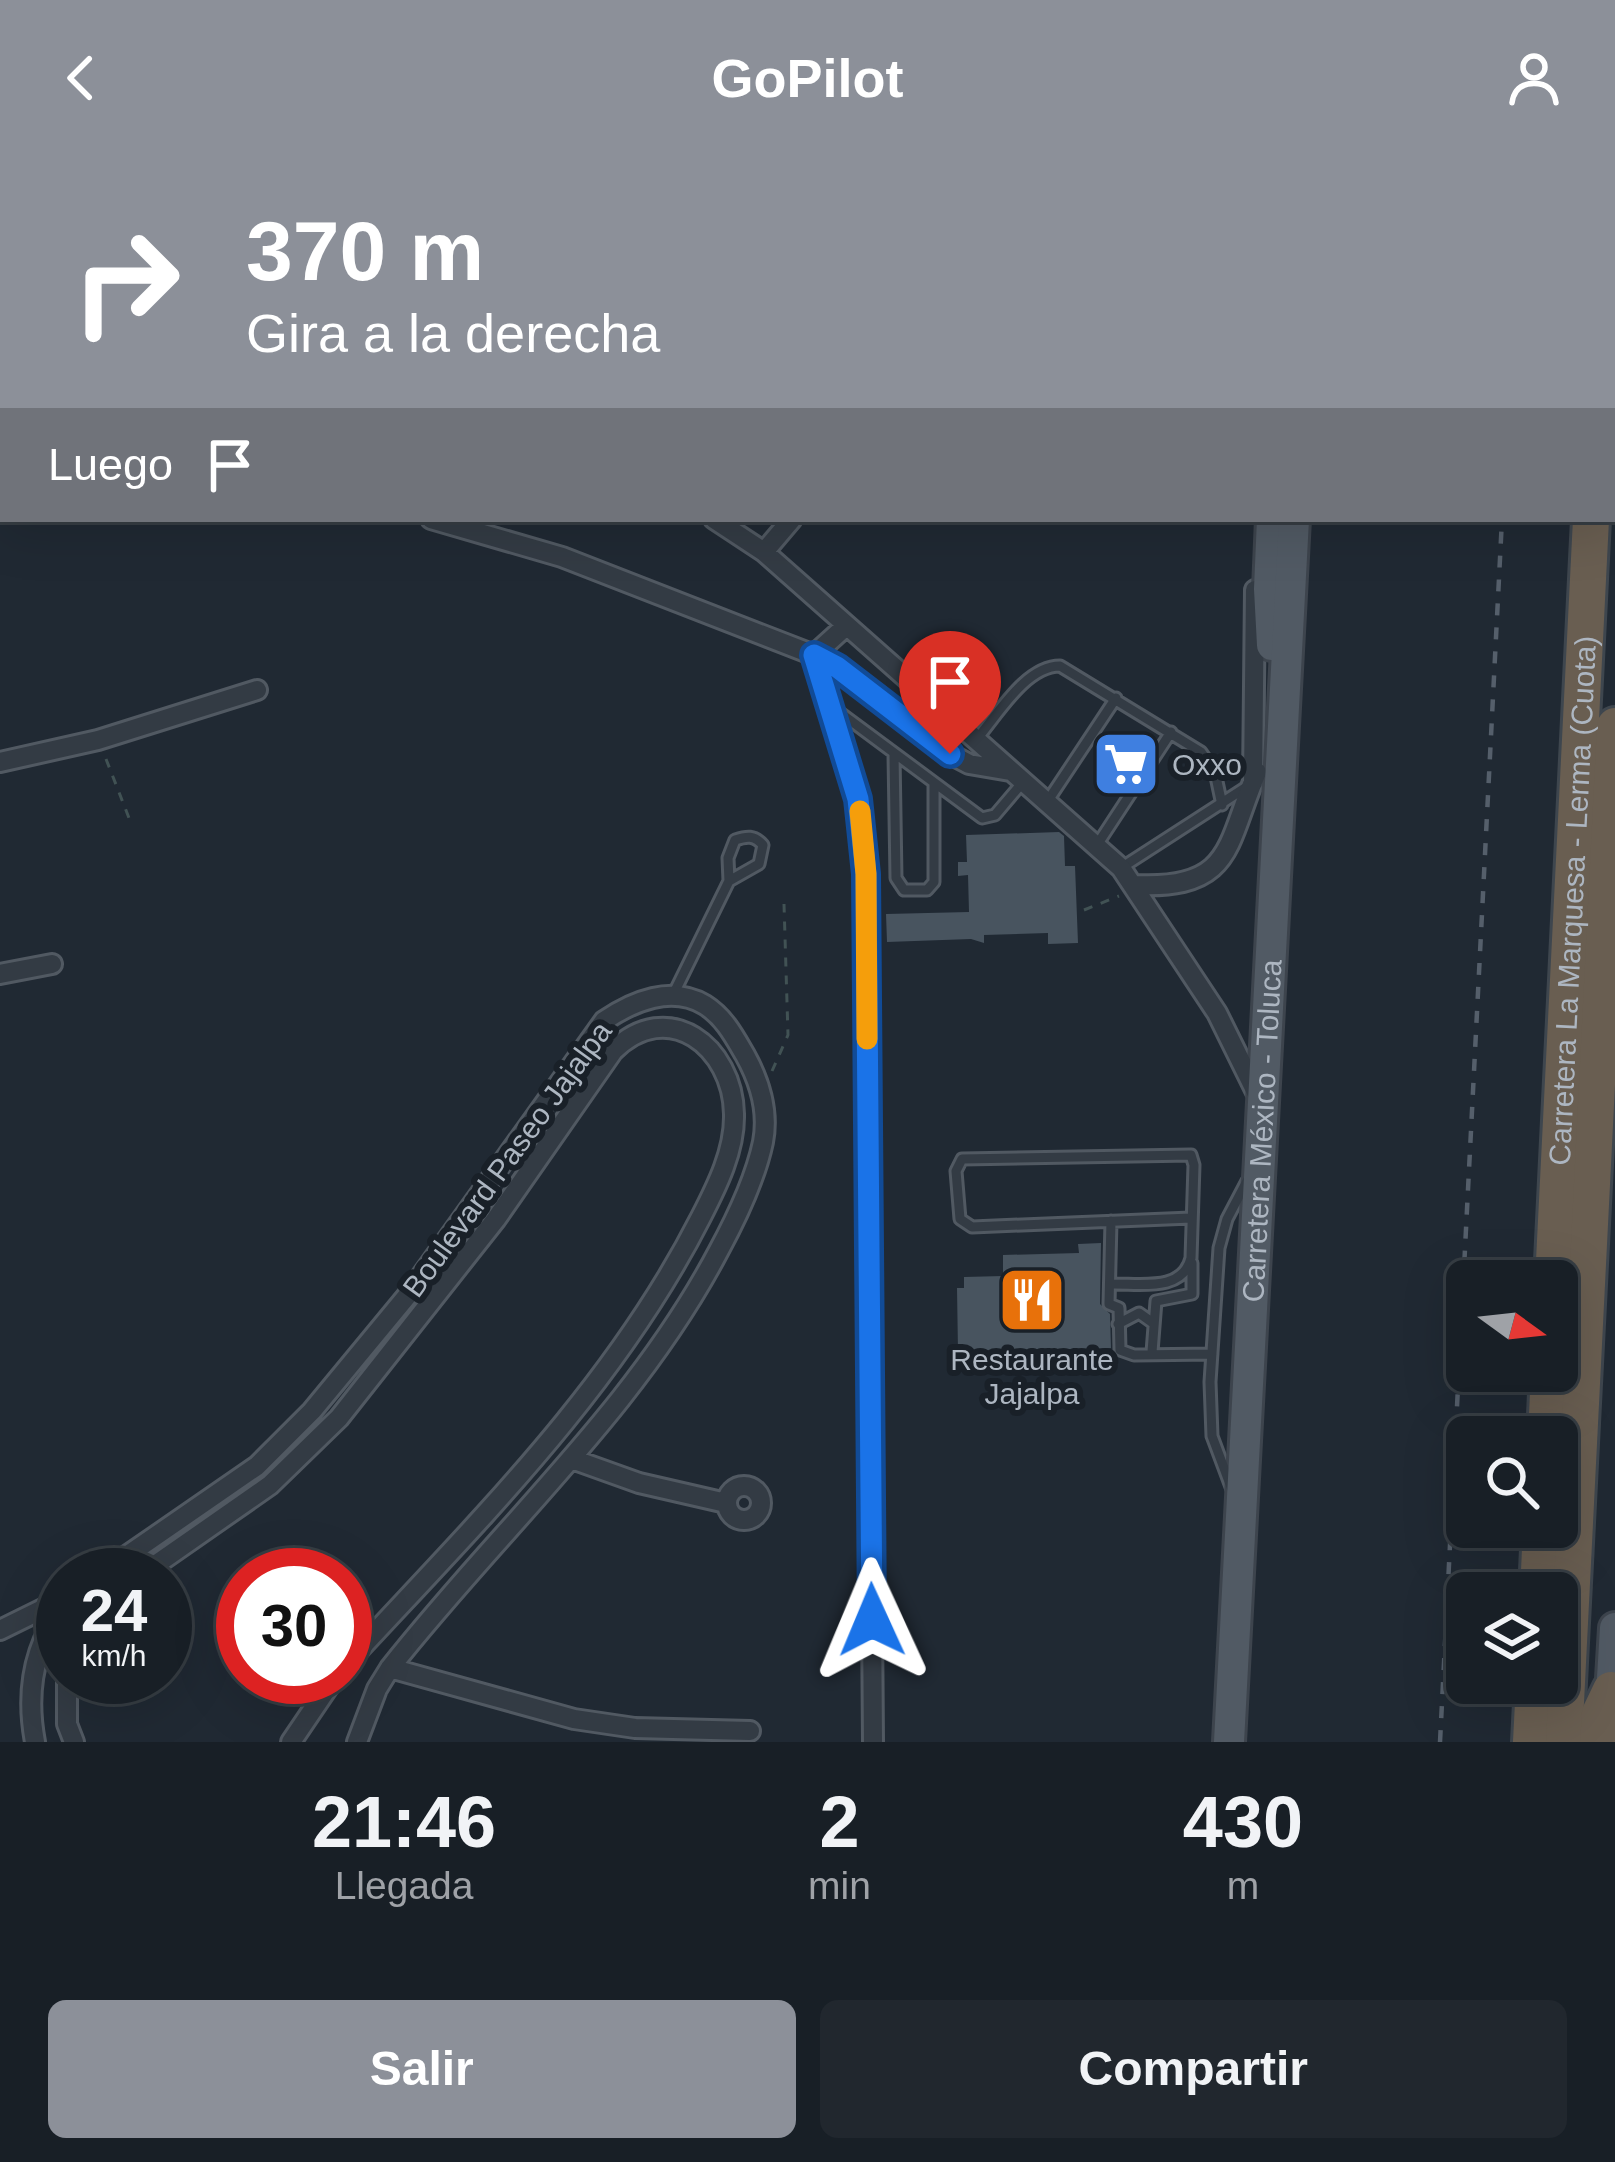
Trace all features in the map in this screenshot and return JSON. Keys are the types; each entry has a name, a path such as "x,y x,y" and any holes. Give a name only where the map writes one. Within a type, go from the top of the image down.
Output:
{"highway":[{"name":"Carretera La Marquesa - Lerma (Cuota)","path":"1554,1260 1592,522"},
{"name":"Carretera La Marquesa - Lerma (Cuota)","path":"1564,1742 1615,726"},
{"path":"1598,1742 1600,1713 1611,1690"},
{"path":"1531,1742 1533,1704"}],"main road":[{"path":"1272,522 1270,618 1280,676"},
{"name":"Carretera México - Toluca","path":"1229,1742 1281,740 1280,676 1294,522"},
{"path":"1255,616 1265,650 1280,676"},
{"path":"1608,1742 1615,1628"}],"street":[{"path":"442,522 562,556 814,655 837,667 950,754 1016,776"},
{"path":"719,522 764,552 1121,868 1225,1027 1262,1106"},
{"path":"764,552 789,522"},
{"path":"1253,783 1257,522"},
{"path":"814,655 846,626"},
{"path":"814,655 858,799 866,874 873,1742"},
{"path":"0,762 98,740 257,690"},
{"path":"1135,885 1178,884 1210,870 1236,836 1253,783 1281,740"},
{"path":"0,974 52,964"},
{"path":"358,1742 376,1689 390,1668 572,1460 656,1353 731,1229 764,1141 762,1095 722,1019 692,998 673,995"},
{"name":"Boulevard Paseo Jajalpa","path":"138,1548 225,1490 281,1444 373,1340 604,1021 638,1002 673,995"},
{"path":"181,1548 237,1510 319,1439 496,1219 613,1051 629,1035 661,1024 693,1035 729,1085 734,1108 729,1154 702,1216 620,1351 570,1420 372,1636"},
{"path":"475,1201 496,1219"},
{"path":"702,1216 731,1229"},
{"path":"572,1460 639,1484 726,1503"},
{"path":"0,1630 36,1611"},
{"path":"35,1742 30,1706 36,1662"},
{"path":"390,1668 574,1719 635,1728 750,1731"},
{"path":"65,1704 74,1742"},
{"path":"291,1742 317,1704"}],"lane":[{"path":"975,741 1034,674 1048,666 1072,671 1172,732 1209,761 1222,805"},
{"path":"1046,802 1116,698"},
{"path":"829,704 974,814 995,815 1016,776"},
{"path":"1097,845 1172,732"},
{"path":"894,755 896,878 904,890 927,890 934,882 934,784"},
{"path":"1121,868 1253,783"},
{"path":"673,995 729,881 728,858 735,840 757,839 764,852 760,864 729,881"},
{"path":"1152,1352 1156,1301 1192,1294 1194,1165 1187,1153 967,1157 958,1164 959,1219 972,1227 1191,1218"},
{"path":"1240,1508 1212,1436 1212,1354 1223,1233 1259,1161"},
{"path":"1111,1221 1109,1304 1119,1308 1120,1350 1129,1355 1212,1354"},
{"path":"1110,1284 1177,1280 1191,1258"},
{"path":"1118,1324 1139,1313 1153,1323"}],"path":[{"path":"98,740 129,818"},
{"path":"1084,910 1109,903 1135,885"},
{"path":"762,1095 788,1035 784,904"}],"building":[{"path":"1059,832 1064,836 1065,866 1075,866 1078,943 1048,944 1048,933 984,935 984,943 971,939 887,942 886,914 969,912 968,875 958,876 958,862 967,862 966,835"},
{"name":"Restaurante Jajalpa","path":"1101,1243 1100,1304 1110,1314 1111,1348 958,1352 957,1288 964,1288 964,1277 1003,1276 1003,1255 1079,1253 1078,1244"}],"railway":[{"path":"1440,1742 1502,522"}],"slow traffic":[{"path":"860,811 866,874 867,1039"}],"place":[{"name":"Oxxo","path":"1126,764"},
{"name":"Restaurante Jajalpa","path":"1032,1300"}],"route":[{"path":"872,1620 864,836 847,758 814,655 837,667 950,754"}]}
